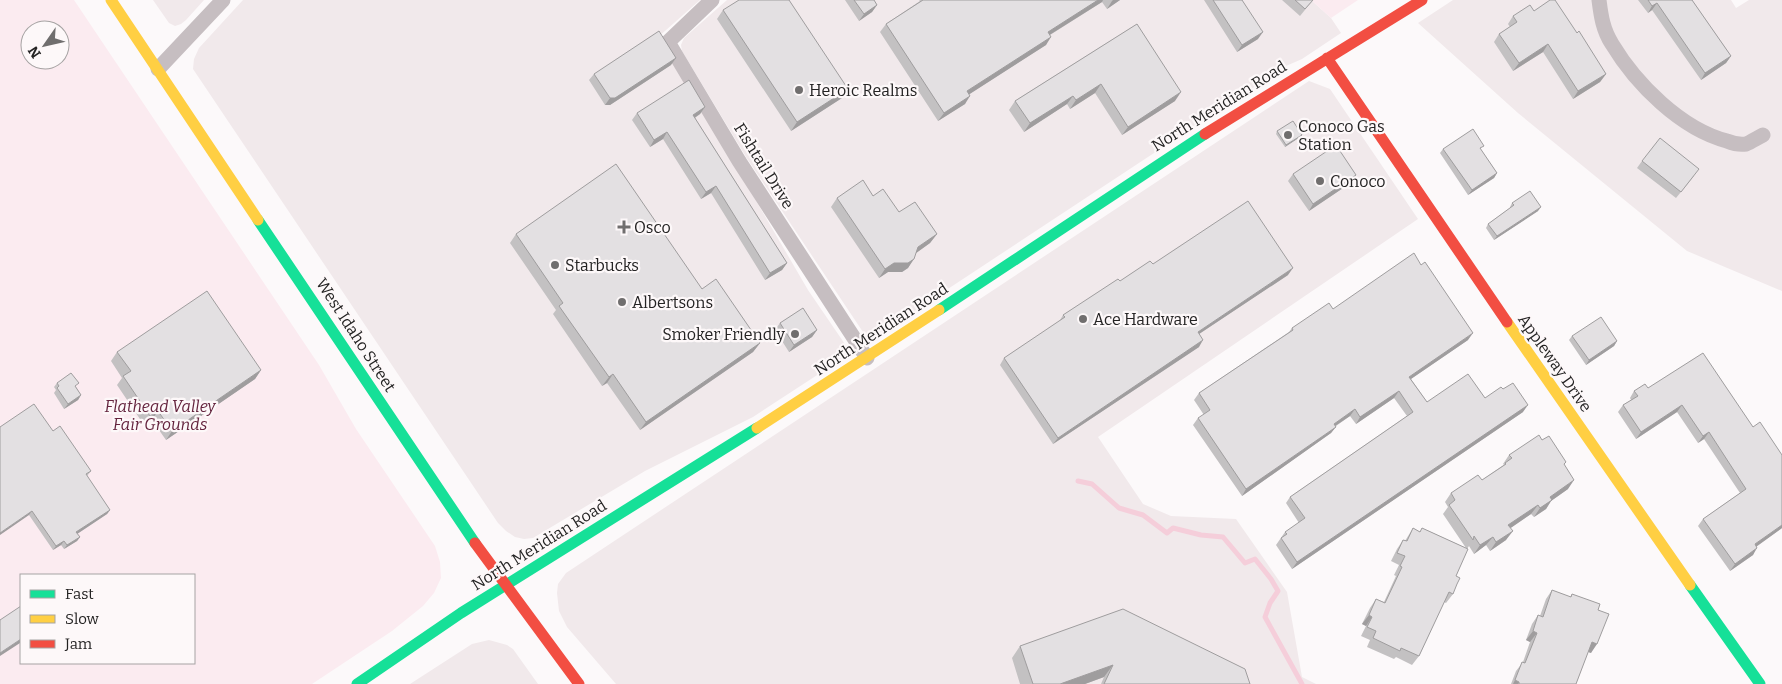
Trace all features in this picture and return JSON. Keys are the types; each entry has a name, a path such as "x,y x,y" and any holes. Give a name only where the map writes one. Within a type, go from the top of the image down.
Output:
{"main road":[{"name":"West Idaho Street","path":"111,0 504,585 579,684"},
{"name":"North Meridian Road","path":"357,684 504,585 867,358 1205,134 1422,0"},
{"name":"Appleway Drive","path":"1327,58 1518,339 1760,684"}],"street":[{"path":"158,69 223,0"},
{"name":"Fishtail Drive","path":"712,0 668,42 740,161 867,358"},
{"path":"1599,0 1602,23 1612,44 1632,72 1674,114 1713,138 1735,144 1745,144 1763,135"}],"shaded area":[{"path":"153,0 204,0 186,20 175,26 169,23"},
{"path":"243,0 700,0 657,38 706,115 808,290 851,353 753,417 645,471 533,538 515,537 498,523 193,69 194,59 199,48"},
{"path":"727,0 1311,0 1331,18 1341,33 1302,59 1286,66 869,341 746,157 682,51 681,45 684,38"},
{"path":"1453,0 1731,0 1736,8 1749,0 1782,0 1782,291 1687,251 1518,113 1418,23"},
{"path":"1309,81 1330,89 1418,219 1098,437 1143,504 1171,516 1236,519 1287,592 1302,677 1316,684 616,684 567,627 559,611 557,593 558,584 566,573"},
{"path":"489,640 507,645 513,649 538,684 410,684 472,644"}],"green space":[{"name":"Flathead Valley Fair Grounds","path":"0,0 74,0 319,365 356,429 435,546 440,562 441,578 434,593 423,606 392,631 312,684 0,684"},
{"path":"1311,0 1358,0 1331,18"}],"building":[{"path":"739,0 789,0 848,89 797,122 723,10"},
{"path":"854,0 874,0 877,5 864,14"},
{"path":"923,0 1098,0 1048,32 1051,37 967,91 970,96 944,113 886,24"},
{"path":"1213,0 1242,0 1263,32 1242,45"},
{"path":"1295,0 1313,0 1305,9"},
{"path":"1550,0 1555,0 1577,33 1579,31 1606,74 1578,91 1548,44 1519,63 1499,34 1517,22 1513,16 1530,5 1534,11"},
{"path":"1648,0 1692,0 1731,56 1705,73 1657,3 1652,6"},
{"path":"1137,24 1181,92 1128,127 1101,84 1076,100 1073,96 1030,123 1015,101"},
{"path":"659,31 676,58 615,98 610,98 594,74"},
{"path":"689,80 705,107 693,115 787,263 770,273 716,186 706,192 667,132 654,140 637,113"},
{"name":"Conoco Gas Station","path":"1293,121 1302,135 1286,145 1277,131"},
{"path":"1473,129 1484,146 1480,148 1497,173 1472,190 1443,149"},
{"path":"1660,138 1699,169 1681,192 1642,161"},
{"name":"Conoco","path":"1336,145 1356,175 1313,204 1293,174"},
{"path":"616,164 702,289 716,279 760,343 646,422 613,374 609,377 559,306 563,303 516,234"},
{"path":"863,180 873,196 883,189 899,212 915,202 937,234 918,247 914,259 908,263 894,263 885,269 837,198"},
{"path":"1530,191 1541,207 1497,236 1488,224 1514,205 1512,203"},
{"path":"1248,201 1293,268 1198,332 1203,340 1058,438 1004,358 1065,317 1063,315 1118,279 1120,281 1150,261 1153,264"},
{"path":"1414,253 1421,265 1425,262 1473,333 1409,377 1427,402 1468,374 1485,398 1501,387 1503,389 1513,383 1528,405 1297,562 1281,538 1287,534 1285,532 1305,518 1290,497 1413,412 1399,391 1360,417 1355,409 1334,424 1336,427 1246,489 1198,418 1210,410 1199,393 1293,330 1292,328 1329,303 1333,309"},
{"path":"207,291 261,370 172,431 158,411 150,416 123,376 131,371 117,352"},
{"path":"803,308 817,330 794,345 780,323"},
{"path":"1601,317 1617,341 1589,360 1572,336"},
{"path":"1703,353 1753,427 1760,422 1782,455 1782,525 1755,544 1757,548 1735,564 1703,519 1746,489 1709,432 1703,436 1682,405 1641,432 1623,405 1638,396 1634,391 1645,384 1648,388"},
{"path":"71,373 79,383 75,386 81,395 68,404 57,388 59,386 57,383"},
{"path":"34,404 53,431 60,426 91,471 86,474 110,510 76,532 80,537 67,545 64,541 56,546 32,511 0,533 0,427"},
{"path":"1539,435 1542,440 1549,436 1566,462 1564,464 1574,480 1550,497 1552,500 1540,508 1538,505 1508,525 1513,531 1496,542 1493,537 1480,545 1474,536 1473,540 1449,505 1455,500 1451,493 1478,475 1482,480 1506,464 1512,458 1509,455"},
{"path":"1413,528 1420,532 1422,528 1468,549 1456,576 1460,578 1453,594 1449,592 1419,656 1401,648 1400,651 1373,638 1376,631 1367,627 1372,617 1369,615 1376,599 1385,603 1402,567 1400,566 1405,556 1397,553 1403,540 1407,541"},
{"path":"1552,590 1571,597 1572,594 1600,604 1598,610 1609,614 1597,644 1592,642 1576,684 1519,684 1515,680 1522,662 1525,663 1537,633 1533,631 1538,615 1543,617"},
{"path":"20,607 20,640 0,653 0,620"},
{"path":"1123,609 1245,669 1250,684 1104,684 1113,665 1060,684 1033,684 1020,646"}],"waterway":[{"path":"1078,481 1092,484 1119,508 1143,515 1167,533 1173,528 1201,535 1223,537 1245,563 1255,559 1278,591 1270,603 1265,617 1302,684"}],"traffic: fast":[{"path":"939,310 1205,134"},
{"path":"258,220 475,543"},
{"path":"357,684 461,613 757,428"},
{"path":"1690,585 1760,684"}],"traffic: slow":[{"path":"111,0 258,220"},
{"path":"757,428 939,310"},
{"path":"1507,322 1690,585"}],"traffic: jam":[{"path":"1205,134 1422,0"},
{"path":"1327,58 1507,322"},
{"path":"475,543 579,684"}],"place":[{"name":"Heroic Realms","path":"799,90"},
{"name":"Conoco Gas Station","path":"1288,135"},
{"name":"Conoco","path":"1320,181"},
{"name":"Osco","path":"624,227"},
{"name":"Starbucks","path":"555,265"},
{"name":"Albertsons","path":"622,302"},
{"name":"Ace Hardware","path":"1083,319"},
{"name":"Smoker Friendly","path":"795,334"}]}
